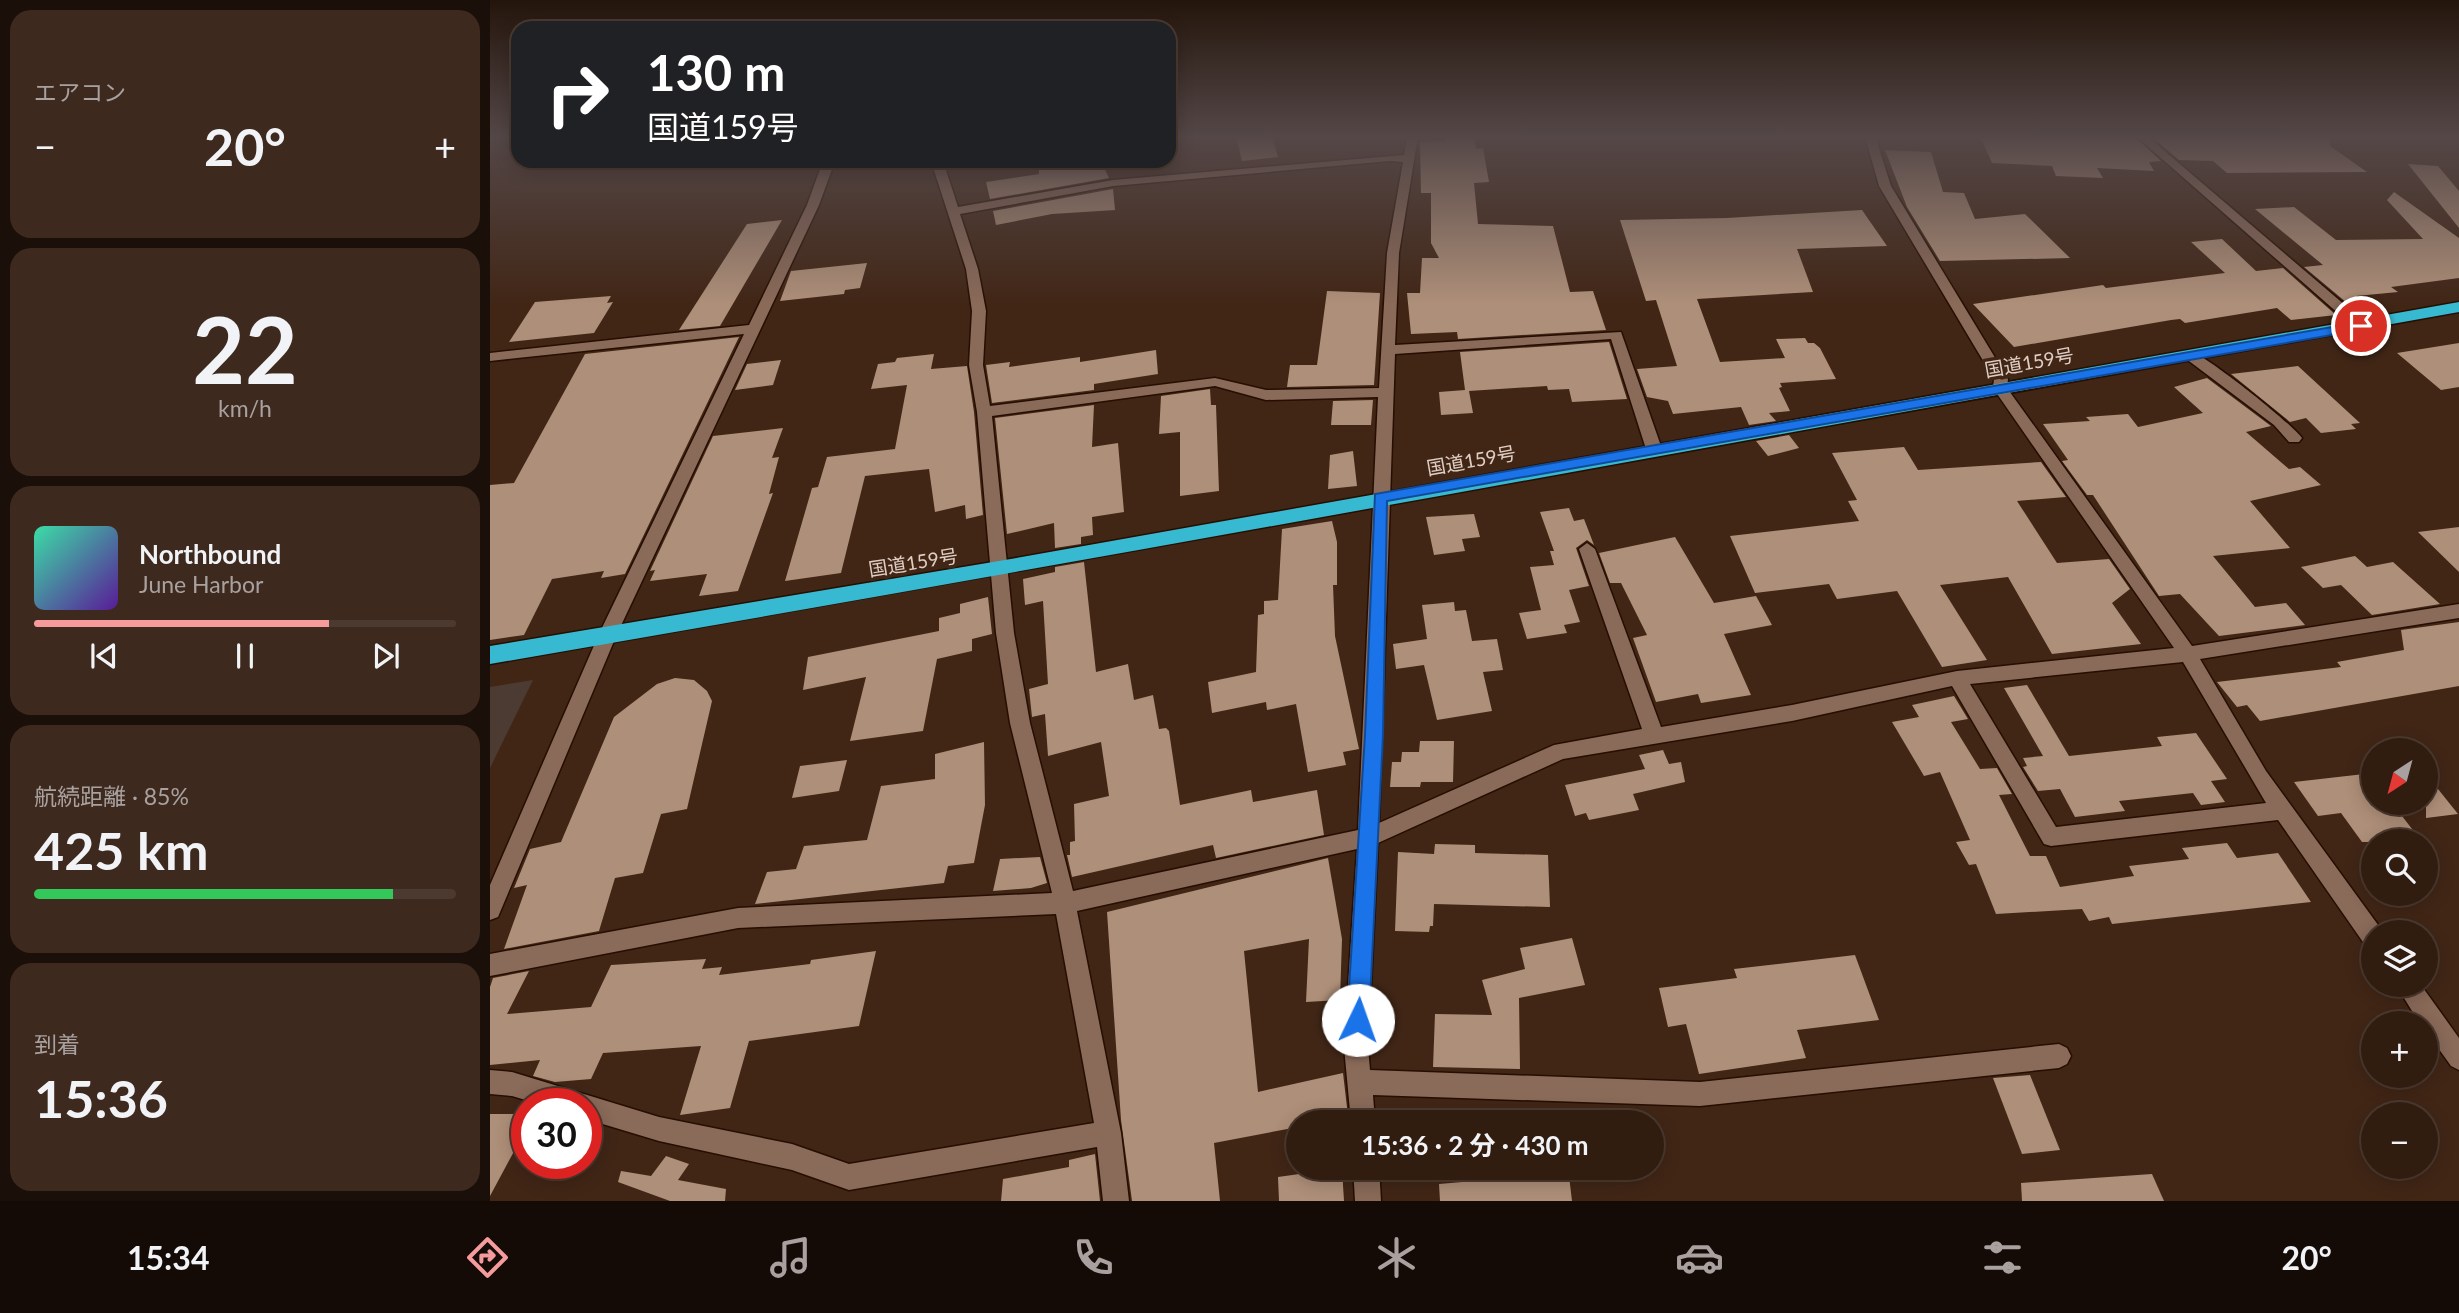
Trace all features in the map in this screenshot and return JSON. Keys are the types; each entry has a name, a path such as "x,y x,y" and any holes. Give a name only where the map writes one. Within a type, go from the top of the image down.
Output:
{"highway":[{"name":"国道159号","path":"490,654 999,569 1380,498 2459,307"}],"street":[{"path":"490,910 608,634 818,192"},
{"path":"948,192 972,269 979,311 976,365 984,412 1005,633 1020,723 1065,902 1108,1133 1116,1201"},
{"path":"955,211 1062,192"},
{"path":"1362,1110 1356,1046 1369,837 1380,498 1393,254 1405,192"},
{"path":"1889,192 2001,379 2000,388 2188,654 2259,777 2361,920"},
{"path":"2206,192 2361,326"},
{"path":"490,356 754,329"},
{"path":"1389,350 1616,335 1654,449"},
{"path":"2190,355 2279,422 2294,438"},
{"path":"984,412 1215,382 1266,395 1387,392"},
{"path":"1587,549 1654,735"},
{"path":"490,965 738,918 1065,902 1369,837 1561,751 1792,713 1957,678 2188,654 2459,611"},
{"path":"1957,678 2051,837 2283,810"},
{"path":"2416,997 2459,1058"},
{"path":"1361,1082 1700,1094 2059,1056"},
{"path":"490,1082 525,1088"},
{"path":"602,1112 659,1129 792,1157 849,1177 1108,1133"},
{"path":"1367,1180 1368,1201"}],"shaded area":[{"path":"533,680 490,768 490,687"}],"building":[{"path":"988,192 1029,192 990,199"},
{"path":"1096,192 1113,192 1115,210 1052,214 996,225 993,211"},
{"path":"1475,192 1478,224 1553,226 1570,292 1593,291 1606,330 1458,339 1457,332 1411,334 1407,293 1420,293 1422,258 1439,258 1431,243 1431,193 1421,193"},
{"path":"1901,192 1964,193 1975,219 2025,214 2070,258 1940,261 1907,207"},
{"path":"2394,192 2459,238 2459,278 2391,287 2398,292 2356,296 2369,307 2353,308 2304,267 2323,265 2255,209 2294,207 2336,240 2423,239 2387,200"},
{"path":"2430,192 2459,192 2459,228"},
{"path":"1862,210 1887,246 1797,249 1813,292 1697,299 1720,362 1785,358 1776,339 1805,338 1808,343 1814,343 1820,348 1836,379 1780,383 1782,387 1779,388 1790,411 1769,413 1776,421 1749,425 1741,407 1673,414 1668,401 1647,397 1637,369 1677,366 1656,300 1646,301 1620,220 1727,218"},
{"path":"782,220 720,326 679,330 747,224"},
{"path":"2222,239 2256,271 2283,268 2336,315 2291,320 2277,308 2185,323 2180,319 2171,320 2014,347 1973,304 2103,285 2106,288 2225,273 2191,242"},
{"path":"867,263 860,288 845,290 844,294 780,301 791,271"},
{"path":"1327,291 1380,293 1374,385 1287,387 1290,365 1317,365"},
{"path":"611,296 607,303 613,302 594,333 509,342 535,302"},
{"path":"739,337 625,574 601,578 604,571 552,579 524,635 490,640 490,485 514,483 585,354"},
{"path":"1609,342 1627,399 1572,402 1569,389 1548,390 1547,386 1469,391 1473,413 1441,415 1439,392 1465,390 1460,352"},
{"path":"2459,343 2459,387 2441,390 2397,353"},
{"path":"1156,350 1158,374 1094,384 1094,390 992,403 986,365 1010,362 1009,367 1080,357 1080,362"},
{"path":"934,354 931,369 967,366 983,515 966,519 965,505 935,512 929,469 865,476 841,573 785,581 812,488 818,487 827,457 895,449 907,385 871,389 878,364 895,362 897,358"},
{"path":"781,360 773,385 735,390 747,364"},
{"path":"2298,366 2360,423 2351,424 2356,429 2321,433 2306,418 2290,422 2231,374"},
{"path":"2207,378 2271,426 2246,432 2289,469 2300,467 2321,485 2250,501 2290,548 2213,556 2255,607 2286,603 2305,625 2219,636 2180,594 2159,596 2093,495 2087,495 2062,461 2068,460 2043,424 2090,421 2086,417 2128,414 2138,427 2203,413 2174,387"},
{"path":"1210,389 1211,405 1216,405 1219,491 1180,496 1180,432 1159,434 1161,396"},
{"path":"1373,400 1371,425 1331,425 1333,401"},
{"path":"1094,405 1092,447 1118,443 1124,512 1092,517 1093,535 1081,537 1081,544 1055,548 1054,523 1007,534 995,418"},
{"path":"783,428 772,458 779,457 769,494 773,493 738,591 699,596 707,574 650,581 655,570 650,571 713,436"},
{"path":"1789,435 1799,448 1768,456 1756,441"},
{"path":"1904,447 1918,470 2041,462 2066,497 2017,501 2057,563 2109,559 2130,589 2112,603 2141,644 2052,654 2008,577 1940,585 1987,660 1942,667 1897,591 1837,599 1829,584 1755,593 1730,536 1859,521 1848,501 1857,500 1832,453"},
{"path":"1353,451 1357,486 1328,489 1330,455"},
{"path":"1569,508 1574,521 1584,519 1594,545 1587,540 1576,548 1589,586 1569,590 1580,622 1564,625 1567,633 1527,639 1519,613 1541,610 1530,567 1554,565 1550,551 1554,551 1540,512"},
{"path":"1474,514 1480,537 1462,539 1465,551 1434,555 1426,517"},
{"path":"1332,521 1337,542 1337,585 1333,585 1335,636 1359,749 1343,752 1346,765 1308,772 1296,704 1267,710 1266,702 1212,713 1208,682 1256,672 1258,615 1264,614 1264,601 1278,600 1282,529"},
{"path":"2459,527 2459,572 2418,532"},
{"path":"1675,537 1714,603 1756,596 1772,625 1724,634 1751,695 1701,703 1698,694 1656,702 1633,638 1647,635 1621,583 1610,583 1599,553"},
{"path":"2355,556 2367,567 2393,562 2440,604 2372,615 2341,585 2323,588 2301,567"},
{"path":"1084,562 1096,672 1128,664 1134,700 1153,695 1159,729 1166,728 1169,731 1180,805 1251,790 1253,802 1317,790 1324,835 1216,858 1213,845 1072,877 1067,855 1070,855 1070,842 1075,841 1074,804 1109,796 1101,742 1048,756 1045,714 1032,717 1029,689 1048,684 1043,601 1025,605 1023,579 1055,572 1055,567"},
{"path":"988,597 992,634 972,639 972,651 937,659 923,731 850,741 866,677 803,690 808,657 939,631 939,618 960,613 960,604"},
{"path":"1454,602 1455,611 1466,610 1472,641 1497,639 1503,670 1483,672 1492,711 1437,720 1424,665 1396,669 1393,644 1427,639 1422,605"},
{"path":"2459,622 2459,686 2260,721 2247,705 2237,707 2217,682 2341,667 2337,662 2404,650 2401,630"},
{"path":"675,678 694,680 707,691 712,701 687,809 661,814 643,873 615,878 599,931 504,949 527,885 514,888 530,849 561,842 614,717 657,684"},
{"path":"2027,685 2069,756 2162,746 2157,737 2196,733 2227,779 2211,781 2225,802 2201,805 2193,793 2119,801 2125,811 2075,817 2060,789 2038,791 2023,767 2027,766 2023,758 2043,756 2004,688"},
{"path":"1954,696 1968,719 1951,722 1980,769 1997,768 2012,794 1999,795 2030,856 2046,856 2060,887 2134,876 2129,866 2189,859 2182,848 2227,843 2237,858 2278,853 2311,902 2112,924 2109,917 2089,921 2082,909 1996,914 1976,864 1969,865 1956,842 1970,840 1940,772 1924,776 1892,722 1919,717 1912,705"},
{"path":"1420,741 1454,741 1453,782 1421,782 1420,787 1390,787 1392,762 1401,762 1402,752 1419,752"},
{"path":"984,742 985,805 974,863 948,866 944,883 755,904 767,872 796,869 804,846 867,840 881,786 935,779 935,754"},
{"path":"1663,750 1669,764 1681,762 1685,782 1633,794 1639,810 1589,820 1586,813 1575,816 1565,785 1645,769 1639,755"},
{"path":"847,760 839,791 792,798 800,766"},
{"path":"2361,774 2361,816 2402,816 2412,829 2361,829 2361,841 2341,813 2318,816 2294,782"},
{"path":"2438,789 2458,814 2426,818 2438,816"},
{"path":"1435,844 1475,845 1475,853 1548,855 1550,907 1434,904 1433,926 1430,926 1429,932 1395,931 1398,852 1434,854"},
{"path":"1040,857 1047,883 1031,888 993,891 1000,859"},
{"path":"1328,858 1342,939 1340,1000 1306,1002 1309,939 1244,951 1258,1092 1343,1073 1347,1110 1286,1110 1286,1129 1214,1143 1220,1201 1132,1201 1121,1120 1107,912"},
{"path":"1572,938 1585,985 1519,998 1520,1069 1433,1067 1435,1014 1492,1015 1482,980 1525,969 1520,948"},
{"path":"876,951 859,1026 749,1041 730,1108 680,1115 701,1046 603,1053 591,1079 555,1082 533,1076 540,1060 490,1065 490,987 493,978 529,971 507,1014 591,1007 611,965 706,959 702,969 722,967 719,975 810,964 811,960"},
{"path":"1855,955 1879,1020 1797,1030 1806,1058 1699,1074 1686,1024 1668,1027 1659,988 1737,978 1734,969"},
{"path":"2030,1075 2060,1150 2022,1154 1993,1078"},
{"path":"490,1114 511,1114 511,1157 490,1196"},
{"path":"1095,1154 1100,1201 1001,1201 1003,1179 1069,1167 1069,1160"},
{"path":"666,1156 689,1164 678,1180 726,1189 725,1201 670,1201 618,1182 621,1171 651,1176"},
{"path":"2152,1174 2164,1201 2022,1201 2021,1183"},
{"path":"1286,1176 1286,1180 1343,1180 1344,1201 1279,1201 1278,1177"},
{"path":"1486,1180 1570,1180 1572,1201 1440,1201 1439,1184"}],"route":[{"path":"1358,1020 1374,735 1380,498 2361,326"}]}
